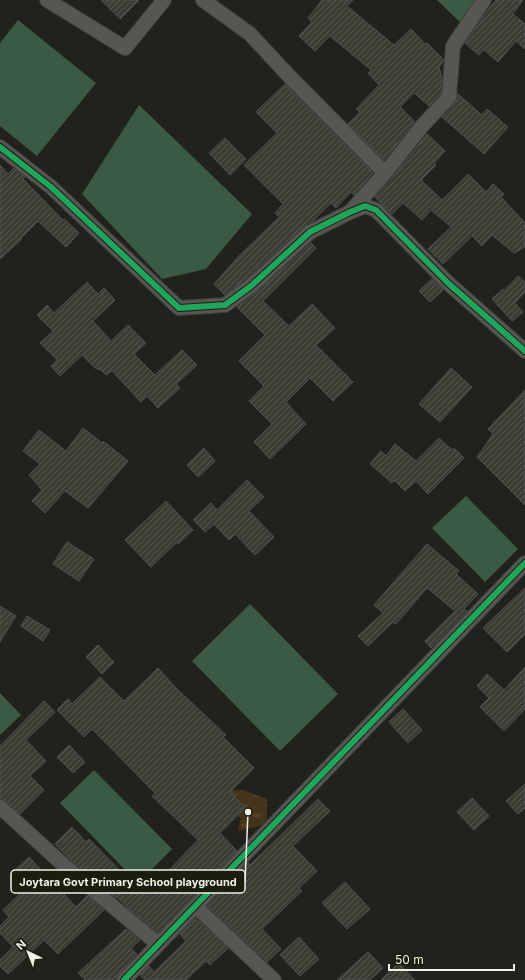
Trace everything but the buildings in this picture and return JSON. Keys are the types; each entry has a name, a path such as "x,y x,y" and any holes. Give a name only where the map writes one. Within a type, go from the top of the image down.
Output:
{"street":[{"path":"48,0 125,48 164,0"},
{"path":"203,0 250,34 290,78 385,173"},
{"path":"350,212 385,173 423,125 449,98 453,46 484,0"},
{"path":"0,148 51,187 180,308 225,305 251,286 310,232 365,206 376,210 448,283 525,351"},
{"path":"124,980 525,563"},
{"path":"0,807 68,869 158,944"},
{"path":"195,906 274,980"}],"green space":[{"path":"229,790 243,790 267,799 267,824 238,831 241,818 217,806"}],"shaded area":[{"path":"437,0 477,0 473,12 460,22"},
{"path":"18,20 96,83 37,156 0,126 0,43"},
{"path":"139,105 252,214 206,269 162,279 82,194"},
{"path":"466,496 518,549 485,582 432,528"},
{"path":"250,604 338,694 280,751 192,661"},
{"path":"0,693 21,715 0,735"},
{"path":"94,770 172,849 138,883 60,803"}],"cycle path":[{"path":"0,147 51,187 179,308 225,305 251,286 310,232 365,206 376,210 448,283 525,351"},
{"path":"124,980 525,563"}],"place":[{"name":"Joytara Govt Primary School playground","path":"248,812"}]}
